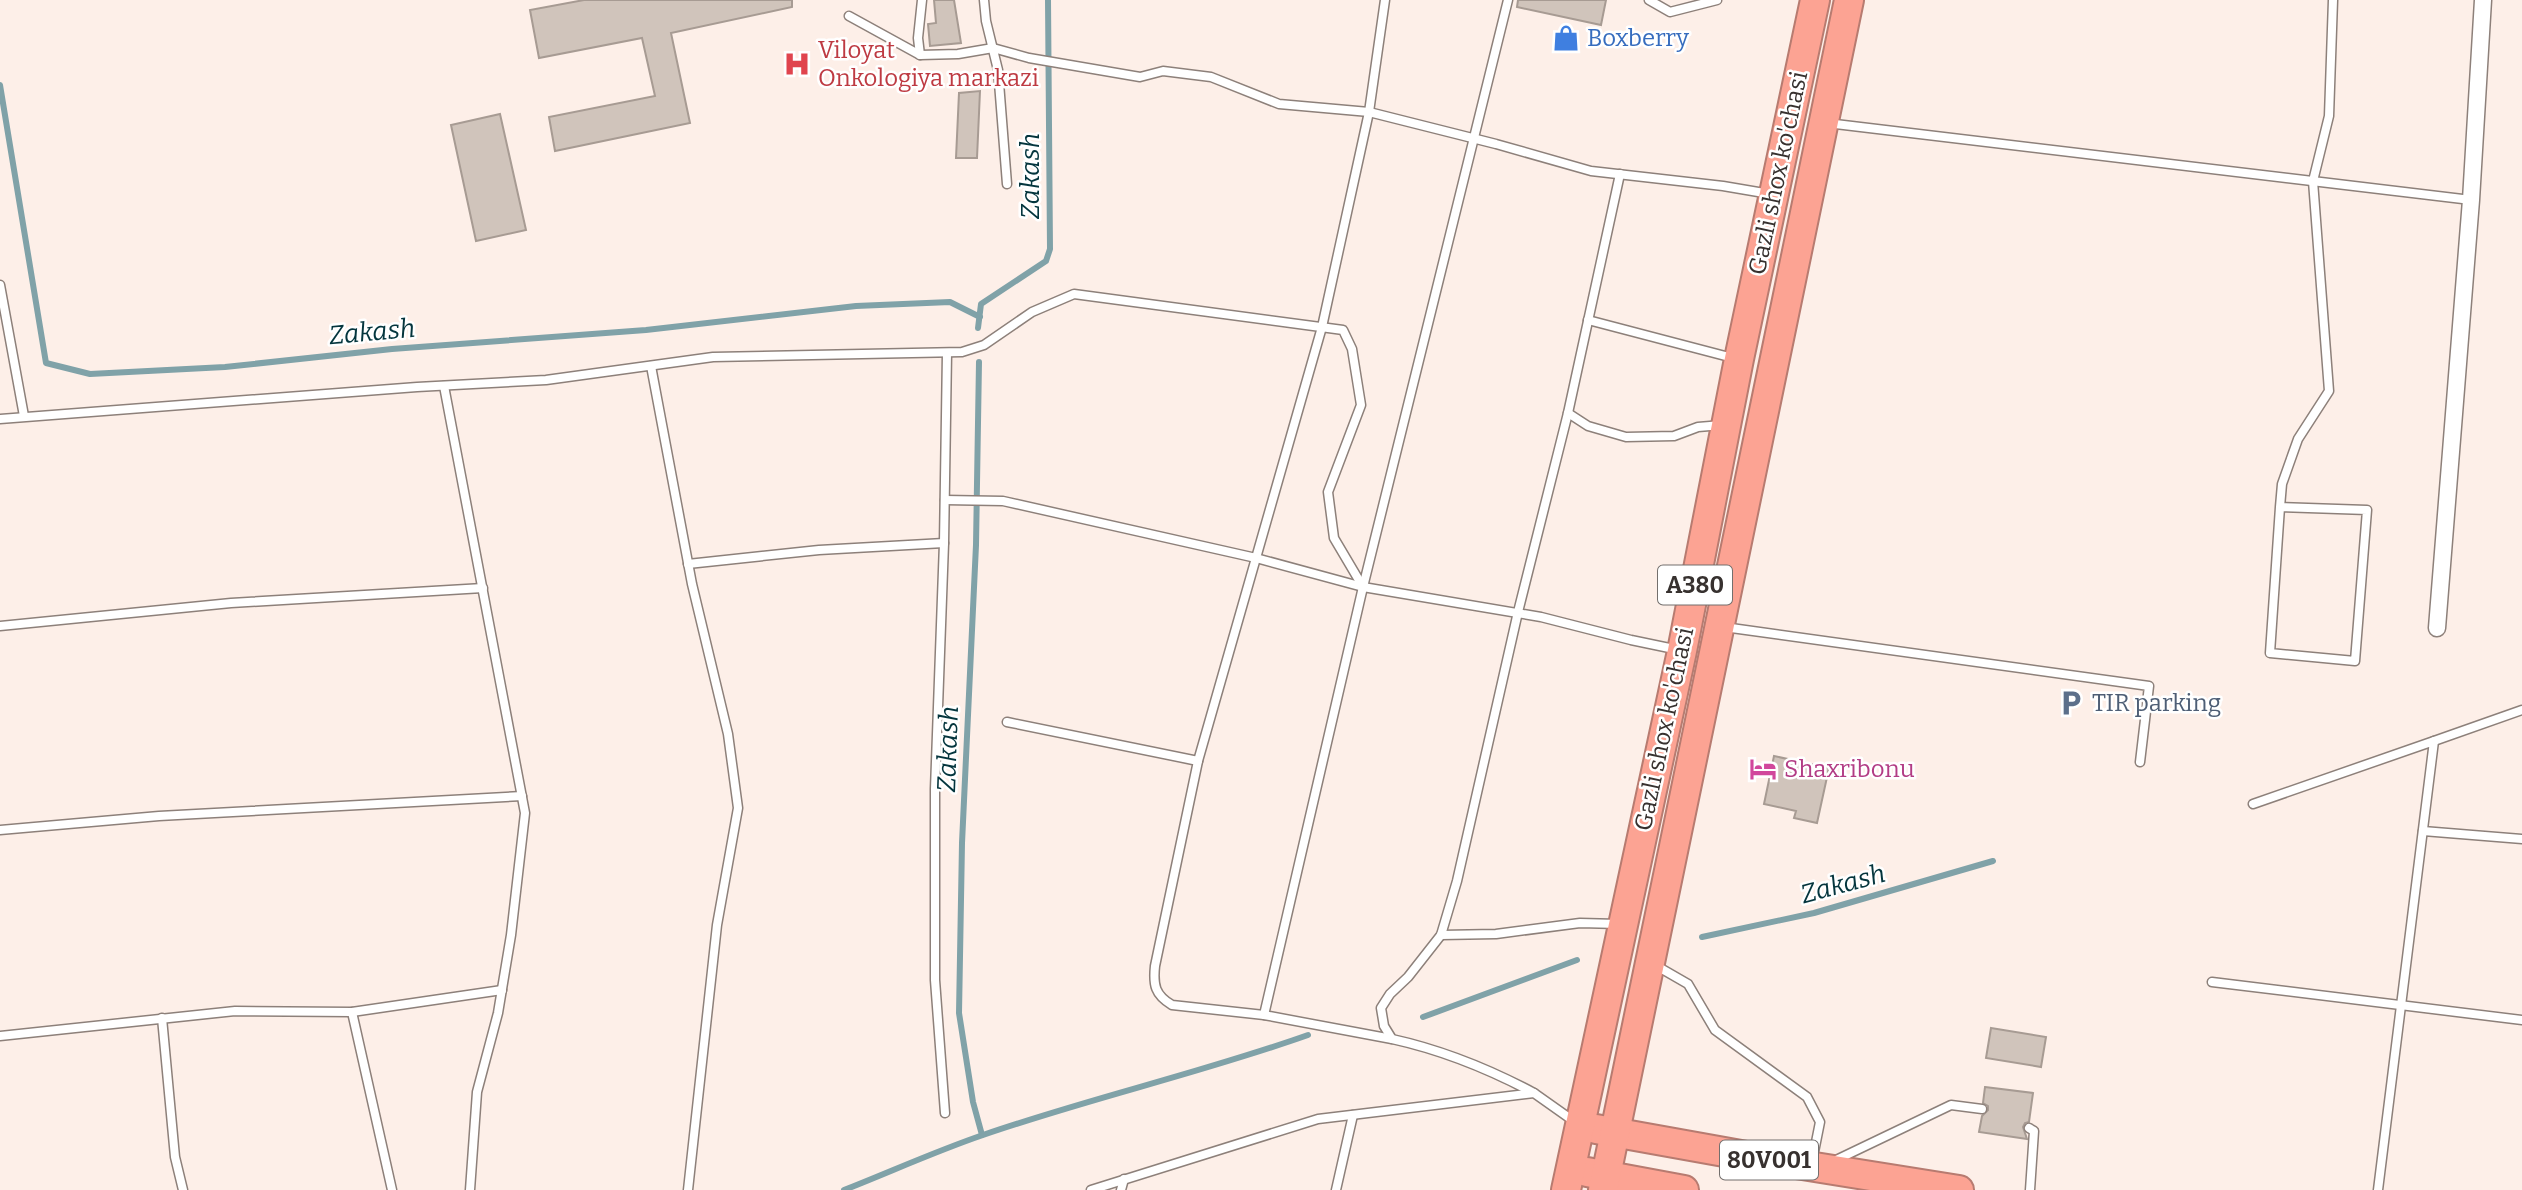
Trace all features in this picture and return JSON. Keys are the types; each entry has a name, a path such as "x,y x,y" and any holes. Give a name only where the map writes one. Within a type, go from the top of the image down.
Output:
{"highway":[{"name":"Gazli shox ko'chasi","path":"1569,1180 1682,650 1739,359 1815,0"},
{"name":"Gazli shox ko'chasi","path":"1615,1132 1849,0"},
{"name":"80V001","path":"1580,1125 1959,1190"},
{"name":"A380","path":"1605,1183 1615,1132"},
{"path":"1569,1180 1684,1190"}],"street":[{"path":"2437,628 2471,200 2483,0"}],"lane":[{"path":"920,55 918,38 922,0"},
{"path":"984,0 998,70 1007,184"},
{"path":"1385,0 1369,112 1322,327 1198,761 1153,983 1159,998 1172,1005 1264,1015 1436,1050 1492,1071 1534,1094 1580,1125"},
{"path":"1264,1015 1363,587 1508,0"},
{"path":"1649,0 1670,12 1717,0"},
{"path":"2280,507 2367,510 2355,661 2270,653 2280,507 2282,484 2298,439 2329,391 2313,181 2329,117 2333,0"},
{"path":"849,16 920,55 958,54 993,48 1029,58 1140,76 1163,71 1211,77 1279,104 1369,112 1591,171 1773,194"},
{"path":"1822,123 2471,200"},
{"path":"1392,1039 1384,1026 1381,1008 1441,935 1457,881 1620,174"},
{"path":"0,285 24,416"},
{"path":"0,419 546,380 713,357 947,353 984,345 1031,312 1074,294 1343,330 1352,349 1362,405 1328,492 1334,538 1363,587"},
{"path":"1588,320 1739,359"},
{"path":"945,1113 934,980 935,789 944,543 947,353"},
{"path":"651,366 688,564 728,734 738,808 717,925 688,1190"},
{"path":"444,386 525,813 502,990 477,1093 470,1190"},
{"path":"1567,413 1588,426 1626,436 1674,436 1698,427 1726,424"},
{"path":"945,500 1003,501 1256,558 1363,587 1518,612 1682,650"},
{"path":"688,564 819,550 944,543"},
{"path":"0,626 231,604 484,588"},
{"path":"1721,627 2149,686 2140,762"},
{"path":"2253,804 2522,710"},
{"path":"1007,722 1198,761"},
{"path":"2378,1190 2434,741"},
{"path":"0,830 159,816 522,796"},
{"path":"2423,831 2522,839"},
{"path":"1441,935 1496,934 1580,923 1623,924"},
{"path":"1650,962 1688,984 1715,1030 1807,1097 1820,1122 1816,1167 1951,1105 1982,1109"},
{"path":"2212,982 2522,1020"},
{"path":"0,1036 235,1011 352,1012 502,990"},
{"path":"352,1012 392,1190"},
{"path":"162,1018 175,1157 183,1190"},
{"path":"1091,1190 1318,1119 1534,1094"},
{"path":"1336,1190 1353,1115"},
{"path":"2029,1128 2034,1131 2030,1190"},
{"path":"1121,1190 1124,1179"}],"building":[{"path":"584,0 792,0 792,7 671,33 690,123 555,151 549,117 655,96 642,38 539,58 530,10"},
{"path":"934,0 954,0 961,43 930,46 928,24 936,23"},
{"path":"1518,0 1606,0 1601,25 1517,7"},
{"path":"980,91 977,158 956,158 959,93"},
{"path":"500,114 526,230 476,241 451,125"},
{"path":"1774,756 1829,768 1817,823 1794,818 1796,811 1764,804"},
{"path":"1991,1028 2046,1037 2041,1067 1986,1058"},
{"path":"1985,1087 2033,1093 2029,1122 2023,1127 2027,1139 1979,1132 1982,1116 1988,1110 1988,1106 1983,1103"}],"waterway":[{"name":"Zakash","path":"978,328 981,304 1046,261 1050,249 1048,0"},
{"name":"Zakash","path":"0,85 46,363 90,374 225,367 392,349 646,330 856,306 950,302 980,317"},
{"name":"Zakash","path":"979,362 976,545 962,843 959,1013 973,1102 982,1135"},
{"name":"Zakash","path":"1702,937 1814,913 1993,861"},
{"name":"Zakash","path":"1423,1017 1577,960"},
{"name":"Zakash","path":"844,1190 983,1135 1308,1035"}],"place":[{"name":"Boxberry","path":"1566,38"},
{"name":"Viloyat Onkologiya markazi","path":"797,64"},
{"name":"TIR parking","path":"2071,703"},
{"name":"Shaxribonu","path":"1763,769"}]}
